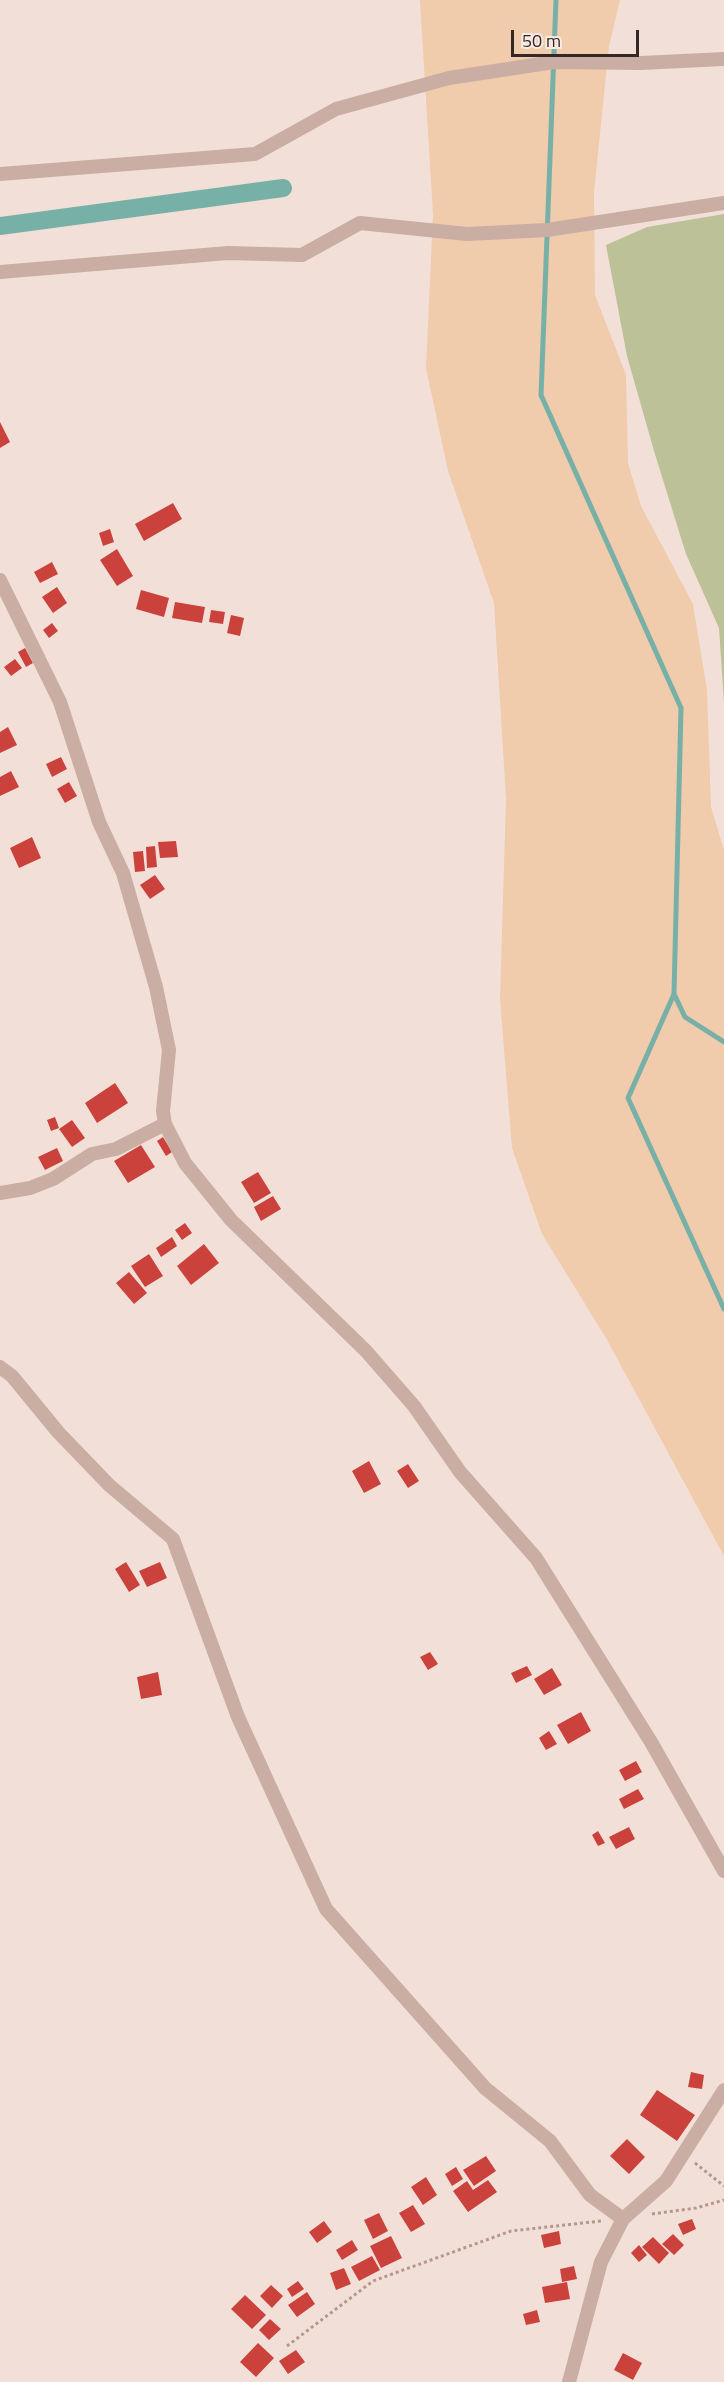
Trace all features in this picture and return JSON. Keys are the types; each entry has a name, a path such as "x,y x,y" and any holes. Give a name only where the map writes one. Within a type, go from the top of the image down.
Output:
{"street":[{"path":"0,174 255,154 336,109 449,78 554,62 641,63 724,59"},
{"path":"0,272 228,253 302,255 360,223 467,234 490,233 603,223 724,203"},
{"path":"0,580 60,702 99,822 123,873 156,987 169,1050 163,1111 165,1124 185,1163 231,1220 366,1351 414,1406 460,1472 536,1558 651,1742 724,1870"},
{"path":"0,1193 30,1188 53,1179 92,1154 116,1149 165,1124"},
{"path":"0,1367 12,1376 58,1432 109,1485 173,1539 238,1717 326,1909 485,2088 550,2141 590,2195 622,2219"},
{"path":"569,2382 602,2262 622,2219 666,2181 724,2090"}],"path":[{"path":"684,2155 724,2186"},
{"path":"287,2346 372,2281 511,2231 622,2219 696,2208 724,2200"}],"green space":[{"path":"724,214 724,702 719,628 686,554 654,451 627,356 606,245 647,227"}],"sand":[{"path":"420,0 620,0 609,46 594,192 595,295 626,375 628,463 641,506 693,604 707,690 711,807 724,850 724,1556 606,1338 542,1234 512,1148 500,999 506,799 494,603 448,471 426,368 433,215"}],"building":[{"path":"0,422 10,442 0,448"},
{"path":"173,503 182,519 144,541 135,524"},
{"path":"110,529 114,542 103,546 99,533"},
{"path":"117,549 133,576 117,586 100,560"},
{"path":"52,562 58,574 40,583 34,572"},
{"path":"57,587 67,603 53,613 42,597"},
{"path":"141,590 169,598 164,617 136,609"},
{"path":"175,602 205,607 202,623 172,618"},
{"path":"211,610 225,612 223,624 209,622"},
{"path":"231,615 244,618 240,636 227,633"},
{"path":"52,623 58,631 49,638 43,630"},
{"path":"25,648 33,663 26,667 18,652"},
{"path":"15,659 22,668 11,676 4,667"},
{"path":"8,727 17,745 0,753 0,732"},
{"path":"61,757 67,769 52,777 46,764"},
{"path":"11,771 19,787 0,796 0,777"},
{"path":"69,782 77,796 65,803 57,789"},
{"path":"32,837 41,858 19,868 10,848"},
{"path":"176,841 178,857 160,858 158,842"},
{"path":"155,846 157,867 147,868 146,847"},
{"path":"143,851 145,871 135,872 133,852"},
{"path":"155,875 165,889 150,899 140,885"},
{"path":"115,1083 128,1103 97,1123 85,1103"},
{"path":"55,1117 59,1128 51,1131 47,1120"},
{"path":"72,1120 85,1138 72,1147 59,1129"},
{"path":"163,1137 172,1152 166,1156 157,1141"},
{"path":"141,1145 155,1167 128,1183 114,1161"},
{"path":"57,1148 63,1161 45,1170 38,1157"},
{"path":"258,1172 271,1193 254,1203 241,1182"},
{"path":"273,1196 281,1209 261,1221 254,1207"},
{"path":"185,1223 192,1233 182,1240 175,1230"},
{"path":"172,1237 177,1246 161,1257 156,1248"},
{"path":"204,1244 219,1263 191,1285 177,1266"},
{"path":"149,1254 163,1276 145,1287 131,1266"},
{"path":"129,1272 147,1293 134,1304 116,1283"},
{"path":"369,1461 381,1484 364,1493 352,1471"},
{"path":"408,1464 419,1481 408,1488 397,1471"},
{"path":"126,1562 140,1585 129,1592 115,1569"},
{"path":"160,1562 167,1578 147,1587 139,1571"},
{"path":"430,1652 438,1664 428,1670 420,1657"},
{"path":"527,1666 532,1675 516,1683 511,1673"},
{"path":"552,1668 562,1685 544,1695 534,1679"},
{"path":"158,1672 162,1695 141,1699 137,1677"},
{"path":"581,1712 591,1731 568,1744 557,1725"},
{"path":"549,1731 557,1744 546,1750 539,1738"},
{"path":"636,1761 642,1772 625,1781 619,1770"},
{"path":"638,1789 644,1799 624,1809 619,1799"},
{"path":"629,1827 635,1839 616,1849 609,1837"},
{"path":"598,1831 605,1843 598,1846 592,1835"},
{"path":"691,2072 704,2075 702,2089 688,2087"},
{"path":"657,2090 695,2115 677,2141 640,2115"},
{"path":"627,2139 645,2157 629,2174 610,2156"},
{"path":"486,2156 496,2171 474,2186 463,2170"},
{"path":"456,2167 463,2179 452,2186 445,2174"},
{"path":"426,2177 437,2195 423,2205 411,2187"},
{"path":"488,2180 497,2192 468,2212 453,2191 467,2181 473,2190"},
{"path":"413,2205 425,2224 411,2232 399,2213"},
{"path":"379,2213 388,2231 373,2239 364,2220"},
{"path":"692,2219 696,2229 683,2235 678,2224"},
{"path":"324,2221 332,2232 317,2243 309,2232"},
{"path":"559,2231 561,2244 544,2248 541,2235"},
{"path":"673,2234 684,2245 674,2255 662,2244"},
{"path":"391,2236 402,2258 381,2268 370,2246"},
{"path":"653,2237 669,2253 659,2264 642,2247"},
{"path":"352,2240 358,2250 342,2260 336,2250"},
{"path":"639,2245 647,2255 639,2262 631,2253"},
{"path":"372,2256 380,2270 359,2281 351,2267"},
{"path":"574,2266 577,2279 562,2282 560,2269"},
{"path":"344,2268 351,2284 336,2290 330,2273"},
{"path":"298,2281 304,2289 292,2297 287,2289"},
{"path":"567,2282 570,2299 545,2303 542,2287"},
{"path":"271,2285 283,2296 272,2308 260,2296"},
{"path":"307,2292 315,2304 297,2317 288,2305"},
{"path":"245,2295 266,2315 252,2329 231,2309"},
{"path":"537,2310 540,2322 526,2325 523,2314"},
{"path":"270,2319 281,2329 269,2340 259,2330"},
{"path":"258,2343 274,2358 256,2377 240,2362"},
{"path":"296,2350 305,2362 288,2374 279,2361"},
{"path":"623,2353 642,2363 633,2380 614,2370"}],"waterway":[{"path":"556,0 541,395 681,708 674,994 628,1098 724,1309"},
{"path":"0,226 283,188"},
{"path":"674,994 685,1017 724,1042"}]}
